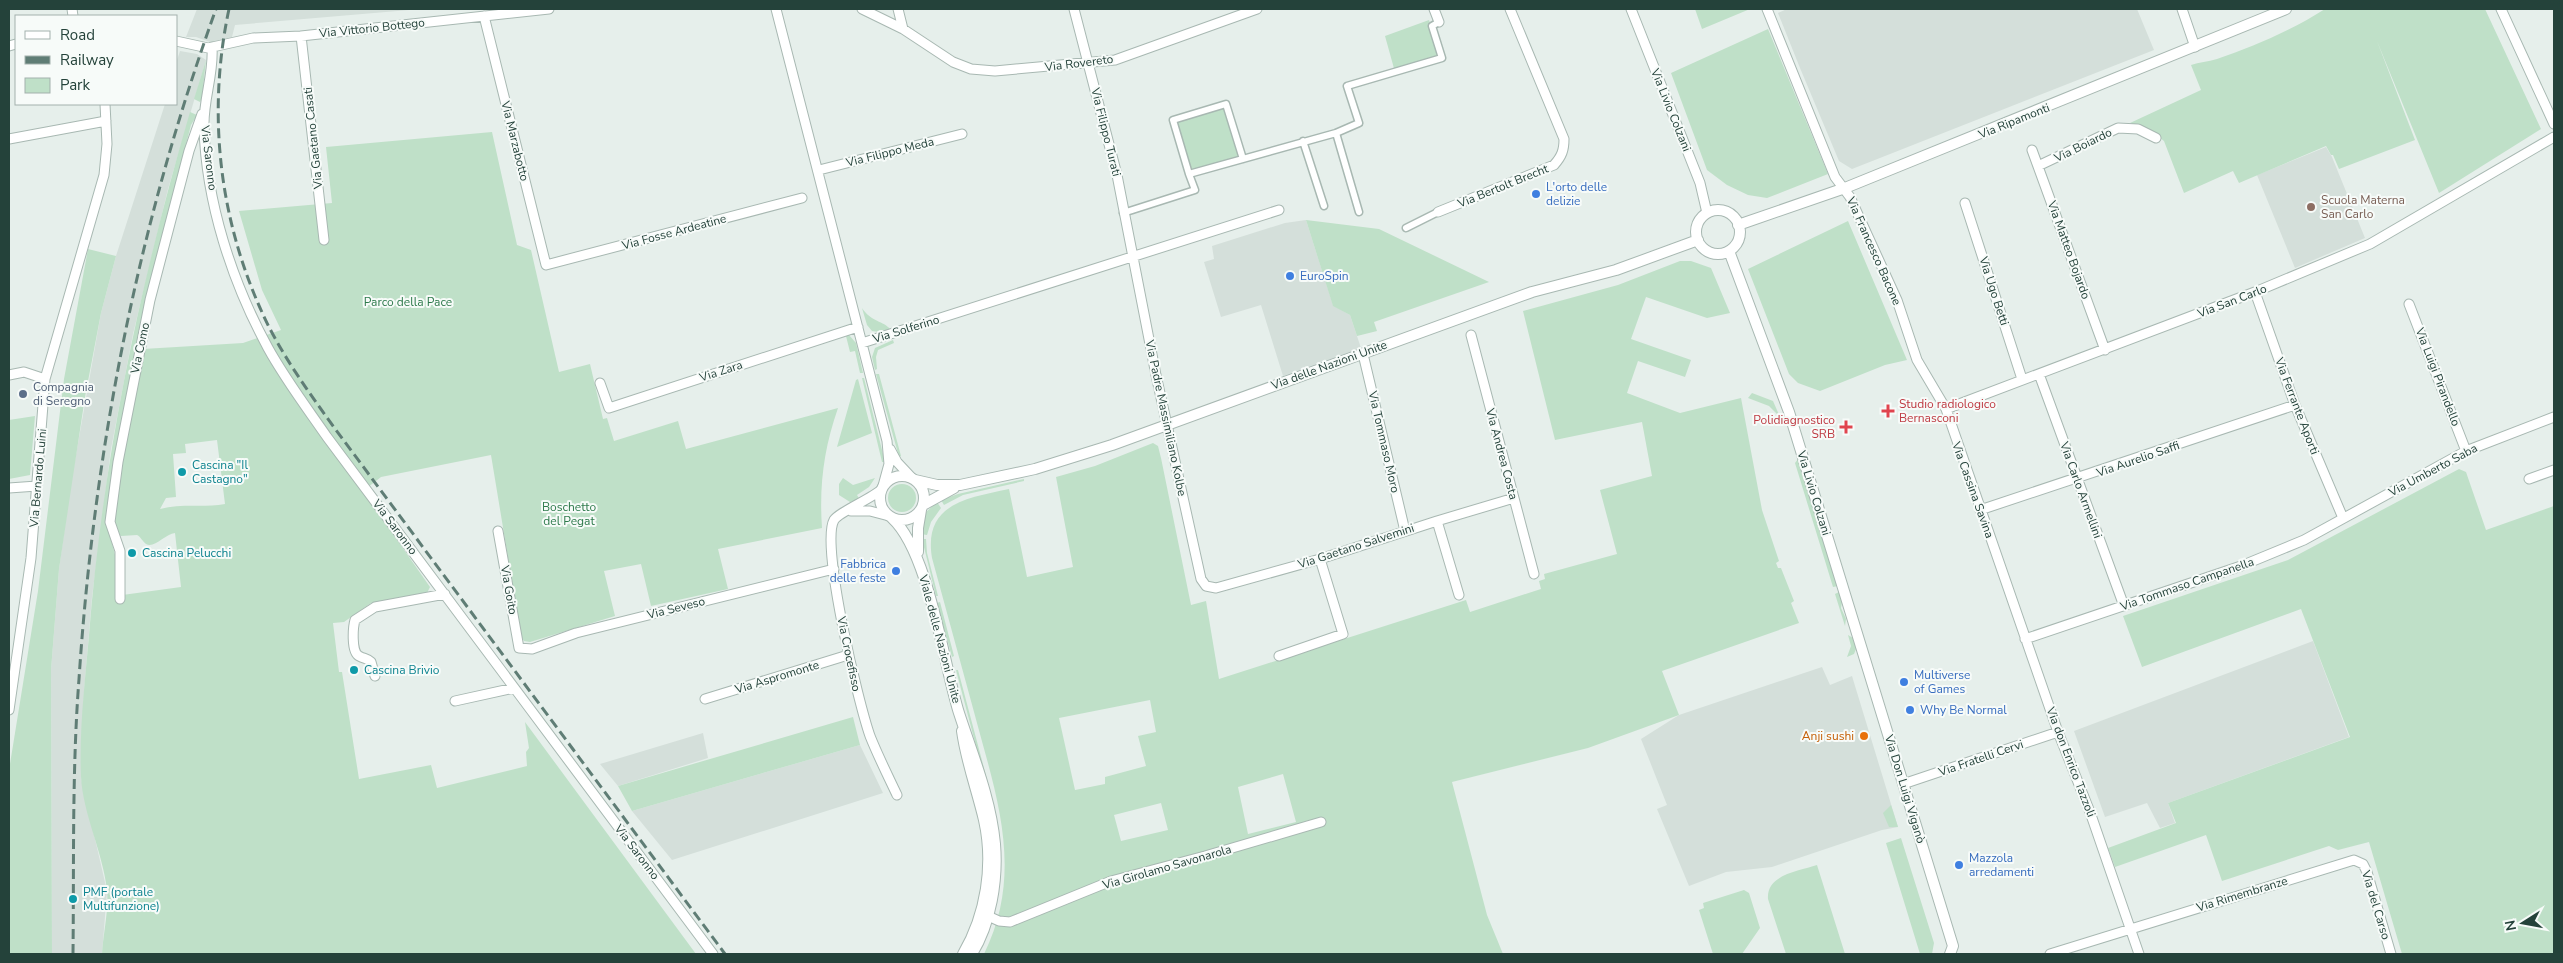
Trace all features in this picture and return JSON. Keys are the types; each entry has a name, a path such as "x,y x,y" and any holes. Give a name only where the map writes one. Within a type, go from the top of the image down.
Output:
{"street":[{"name":"Via Vittorio Bottego","path":"178,41 212,47 252,38 301,36 524,10 549,9"},
{"name":"Via Solferino","path":"776,9 862,343 1279,210"},
{"name":"Via Rovereto","path":"862,9 903,30 953,62 970,69 995,71 1115,60 1257,9"},
{"path":"898,9 903,30"},
{"name":"Via Filippo Turati","path":"1074,9 1117,175 1132,258"},
{"path":"1189,174 1336,133 1359,123 1346,86 1442,58 1432,26 1439,22 1434,9"},
{"name":"Via Bertolt Brecht","path":"1406,228 1438,212 1554,165 1561,158 1564,139 1510,9"},
{"name":"Via Livio Colzani","path":"1631,9 1700,182 1707,213"},
{"name":"Via Francesco Bacone","path":"1766,9 1835,178 1845,188 1897,300 1917,360 1946,409"},
{"path":"2182,9 2195,47"},
{"name":"Via Ripamonti","path":"1738,225 1845,188 2286,9"},
{"path":"2501,9 2554,124"},
{"name":"Via Marzabotto","path":"484,16 546,265"},
{"name":"Via Gaetano Casati","path":"301,36 324,240"},
{"name":"Via Saronno","path":"212,47 206,102 205,138 218,220 231,263 259,331 275,361 305,405 514,688 713,954"},
{"name":"Via Como","path":"120,599 120,551 110,522 118,462 150,300 189,150 206,102"},
{"path":"1124,213 1195,190 1173,120 1226,104 1243,159"},
{"name":"Via Bernardo Luini","path":"9,710 13,656 30,567 45,379 104,175 107,160 105,105"},
{"path":"9,139 106,120"},
{"name":"Via Boiardo","path":"2038,166 2118,128 2138,129 2156,138"},
{"path":"1336,133 1359,212"},
{"name":"Via Filippo Meda","path":"819,170 962,134"},
{"name":"Via San Carlo","path":"1946,409 2255,292 2370,244 2554,137"},
{"path":"1303,141 1324,206"},
{"name":"Via Matteo Bojardo","path":"2032,150 2105,350"},
{"name":"Via Fosse Ardeatine","path":"546,265 802,198"},
{"name":"Via Ugo Betti","path":"1965,203 2022,379"},
{"path":"1722,210 1735,218 1738,225 1738,239 1729,251 1714,253 1707,251 1698,240 1698,224 1707,213 1722,210"},
{"name":"Via delle Nazioni Unite","path":"960,485 1035,469 1112,445 1532,292 1616,270 1698,240"},
{"name":"Via Livio Colzani","path":"1729,251 1789,412 1854,623"},
{"name":"Via Padre Massimiliano Kolbe","path":"1132,258 1166,424 1201,579"},
{"name":"Via Ferrante Aporti","path":"2255,292 2295,405 2344,518"},
{"name":"Via Luigi Pirandello","path":"2409,304 2466,451"},
{"name":"Via Zara","path":"600,383 609,408 858,327"},
{"name":"Via Andrea Costa","path":"1471,335 1534,574"},
{"path":"862,343 887,441 889,464 880,502 890,517"},
{"name":"Via Tommaso Moro","path":"1363,354 1405,531"},
{"path":"9,374 24,372 45,379"},
{"name":"Via Carlo Armellini","path":"2039,374 2124,606"},
{"name":"Via Aurelio Saffi","path":"1980,510 2078,479 2295,405"},
{"name":"Via Cassina Savina","path":"1946,409 2001,570"},
{"name":"Via Umberto Saba","path":"2344,518 2466,451 2554,417"},
{"path":"887,441 897,462 914,479 924,493 923,507"},
{"path":"2529,479 2554,470"},
{"path":"846,511 869,500 897,476 936,486 960,485"},
{"path":"846,511 870,511 908,520 918,514 923,507 960,485"},
{"path":"9,488 37,486"},
{"name":"Via Gaetano Salvemini","path":"1201,579 1206,586 1216,588 1320,559 1437,520 1514,498"},
{"name":"Viale delle Nazioni Unite","path":"920,566 917,536 923,507"},
{"name":"Via Crocefisso","path":"846,511 837,517 833,523 834,569 848,655 870,736 898,795"},
{"name":"Viale delle Nazioni Unite","path":"890,517 908,538 920,566 959,712 983,786 995,844 994,885 988,916 972,954"},
{"name":"Via Tommaso Campanella","path":"2025,639 2240,566 2304,540 2344,518"},
{"path":"1437,520 1459,595"},
{"name":"Via Goito","path":"498,531 519,648"},
{"path":"1279,656 1343,634 1320,559"},
{"name":"Via Seveso","path":"519,648 532,649 576,632 834,569"},
{"name":"Via don Enrico Tazzoli","path":"2001,570 2058,732 2090,812 2138,954"},
{"path":"375,676 371,662 358,656 356,651 353,629 357,618 375,607 445,594"},
{"name":"Via Don Luigi Viganò","path":"1854,623 1953,946 1950,954"},
{"name":"Via Aspromonte","path":"705,699 848,655"},
{"path":"455,701 514,688"},
{"name":"Viale delle Nazioni Unite","path":"959,712 964,744 984,822 988,859 987,880 980,916 963,954"},
{"name":"Via Fratelli Cervi","path":"1903,784 2058,732"},
{"name":"Via Girolamo Savonarola","path":"988,916 999,921 1010,922 1111,881 1321,822"},
{"name":"Via Rimembranze","path":"2050,954 2354,860"},
{"name":"Via del Carso","path":"2354,860 2363,864 2368,872 2391,954"}],"shaded area":[{"path":"197,9 421,9 235,25 232,37 210,42 196,37 186,37"},
{"path":"1787,9 2137,9 2154,50 1852,169 1839,161 1800,68 1778,13"},
{"path":"180,51 197,54 206,60 168,189 133,334 111,449 92,597 84,692 81,778 107,891 102,954 52,954 51,670 59,569 71,483 101,313 116,256 165,105 178,105 178,57"},
{"name":"Scuola Materna San Carlo","path":"2326,147 2332,157 2365,238 2295,268 2257,175"},
{"path":"1306,220 1333,305 1350,315 1361,348 1283,376 1261,305 1221,317 1204,262 1214,259 1212,246 1285,223"},
{"path":"2313,641 2349,737 2168,803 2175,823 2160,828 2147,803 2105,817 2074,731"},
{"path":"1822,667 1830,685 1852,676 1898,827 1882,830 1772,867 1726,872 1689,886 1657,809 1667,805 1641,739 1679,715"},
{"path":"703,733 708,758 618,786 600,764"},
{"path":"860,745 883,793 672,860 632,811"}],"green space":[{"path":"1695,9 1750,9 1702,29"},
{"path":"2325,9 2485,9 2541,129 2439,193 2377,41 2415,140 2339,169 2333,155 2331,155 2326,146 2239,183 2233,171 2184,193 2164,141 2151,131 2130,123 2201,90 2191,65 2217,59 2259,43 2300,24"},
{"path":"1429,20 1442,58 1395,72 1385,36"},
{"path":"1768,29 1828,174 1767,198 1748,195 1727,185 1707,170 1671,73"},
{"path":"206,60 202,98 200,102 194,99"},
{"path":"1226,104 1243,159 1189,174 1173,120"},
{"path":"190,112 197,115 191,125 150,283 126,398 108,528 118,566 115,596 181,587 175,533 149,545 137,535 121,536 116,532 113,514 143,349 243,343 281,330 262,290 239,211 332,203 326,147 492,132 517,245 531,250 559,372 590,364 603,419 607,418 614,441 678,421 686,449 838,408 829,438 822,482 822,528 718,549 728,589 651,606 641,564 604,571 615,616 530,642 524,641 521,636 491,455 381,477 363,491 430,587 427,593 371,603 344,622 333,623 339,672 342,672 359,779 431,765 437,788 527,766 526,752 529,748 525,722 696,954 102,954 107,890 102,862 85,805 81,777 84,688 95,568 114,436 140,306","holes":["217,440 225,504 176,506 160,509 166,498 176,497 173,454 186,453 185,444"]},
{"path":"1306,220 1379,229 1489,282 1374,322 1377,331 1357,336 1350,315 1333,306"},
{"path":"1848,221 1907,360 1885,365 1820,391 1798,383 1789,374 1748,269"},
{"path":"88,249 116,256 101,313 85,397 59,569 51,670 52,954 9,954 9,770 38,591 64,379"},
{"path":"1680,261 1691,261 1711,268 1730,313 1707,318 1646,297 1631,339 1691,360 1685,377 1638,361 1627,393 1680,413 1741,398 1762,510 1779,561 1776,563 1778,568 1781,568 1794,601 1791,603 1799,623 1662,671 1679,715 1588,748 1452,782 1487,915 1503,954 984,954 996,923 1003,893 1005,863 1003,833 991,773 932,558 931,540 934,525 942,514 964,500 1009,489 1027,577 1073,567 1056,477 1095,466 1153,443 1158,446 1161,458 1191,605 1206,601 1219,679 1466,600 1470,612 1541,589 1539,581 1545,579 1544,574 1617,554 1600,490 1652,476 1642,422 1555,440 1523,311 1618,285","holes":["1150,700 1156,732 1138,736 1146,766 1105,777 1105,784 1075,790 1059,718","1283,774 1296,822 1248,834 1238,787","1161,803 1168,830 1121,841 1114,815"]},
{"path":"862,308 873,319 890,329 879,332 872,331 867,325"},
{"path":"849,335 856,343 863,373 860,373 855,351 850,352 846,336"},
{"path":"893,340 894,343 878,350 876,357 877,369 875,370 872,357 875,348"},
{"path":"876,374 879,374 901,456 899,457"},
{"path":"862,378 864,378 885,462 882,462"},
{"path":"858,379 872,433 837,447 856,380"},
{"path":"1752,393 1773,401 1780,417 1769,406 1748,398"},
{"path":"35,416 30,475 9,479 9,420"},
{"path":"1798,459 1838,586 1833,587 1795,463"},
{"path":"2459,469 2466,472 2486,530 2554,506 2554,954 2402,954 2369,842 2338,850 2329,846 2222,881 2206,835 2115,867 2108,848 2176,823 2168,803 2350,737 2301,609 2142,667 2123,616 2288,560"},
{"path":"843,478 853,485 875,478 869,487 857,495 860,500 850,502 839,495 839,484"},
{"path":"1024,479 1024,481 963,495 944,505 941,500 958,494"},
{"path":"902,484 912,488 916,498 912,508 902,512 892,508 888,498 892,488"},
{"path":"937,502 941,508 931,522 927,535 921,534 925,513"},
{"path":"922,539 926,539 927,553 938,596 936,596"},
{"path":"1839,592 1842,602 1841,608 1846,619 1845,626 1835,594"},
{"path":"940,602 954,656 952,657 937,603"},
{"path":"1848,635 1853,638 1856,649 1854,654 1847,657 1851,646"},
{"path":"956,670 958,670 993,802 991,803"},
{"path":"853,717 860,745 632,811 618,786"},
{"path":"1891,805 1898,827 1889,827 1883,813"},
{"path":"1901,838 1934,943 1932,954 1920,954 1886,843"},
{"path":"1817,865 1845,954 1786,954 1768,899 1769,891 1772,884 1785,875"},
{"path":"1744,890 1749,893 1760,928 1742,954 1713,954 1699,910 1704,908 1703,903"}],"railway":[{"path":"73,954 74,782 79,679 86,593 108,423 142,256 188,90 216,9"},
{"path":"229,9 222,50 219,90 219,131 222,171 239,251 252,289 269,327 307,390 333,426 725,954"}],"place":[{"name":"L'orto delle delizie","path":"1536,194"},
{"name":"Scuola Materna San Carlo","path":"2311,207"},
{"name":"EuroSpin","path":"1290,276"},
{"name":"Compagnia di Seregno","path":"23,394"},
{"name":"Studio radiologico Bernasconi","path":"1888,411"},
{"name":"Polidiagnostico SRB","path":"1846,427"},
{"name":"Cascina \"Il Castagno\"","path":"182,472"},
{"name":"Cascina Pelucchi","path":"132,553"},
{"name":"Fabbrica delle feste","path":"896,571"},
{"name":"Cascina Brivio","path":"354,670"},
{"name":"Multiverse of Games","path":"1904,682"},
{"name":"Why Be Normal","path":"1910,710"},
{"name":"Anji sushi","path":"1864,736"},
{"name":"Mazzola arredamenti","path":"1959,865"},
{"name":"PMF (portale Multifunzione)","path":"73,899"}],"park label":[{"name":"Parco della Pace","path":"408,302"},
{"name":"Boschetto del Pegat","path":"569,514"}]}
